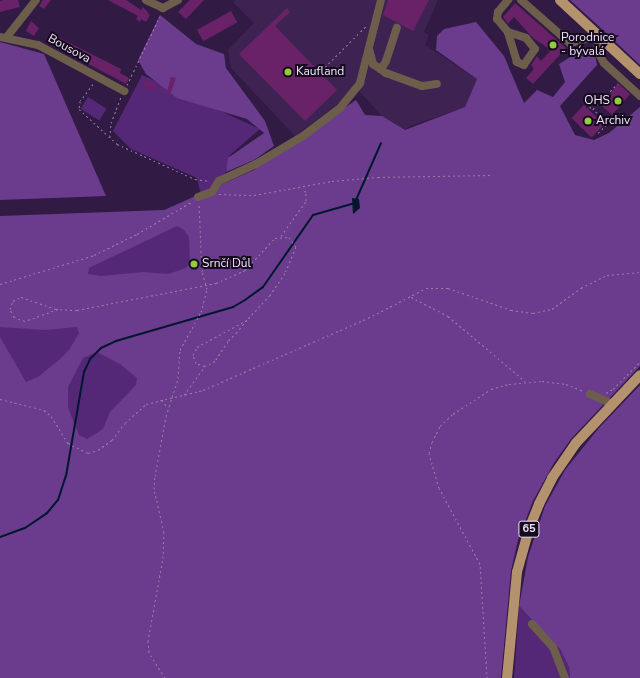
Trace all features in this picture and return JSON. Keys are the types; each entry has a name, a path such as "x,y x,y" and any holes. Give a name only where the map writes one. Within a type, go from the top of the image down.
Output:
{"main road":[{"path":"560,0 640,74"},
{"name":"65","path":"507,678 517,572 534,516 545,491 568,455 612,404 640,375"}],"street":[{"path":"3,37 36,0"},
{"path":"146,0 163,8 178,0"},
{"path":"198,197 212,192 218,181 256,164 303,136 340,108 360,83 368,46 381,0"},
{"path":"508,0 498,12 496,19 508,32"},
{"path":"521,0 570,43 599,36 597,50 604,63 640,96"},
{"path":"381,69 386,61 397,28"},
{"name":"Bousova","path":"3,37 38,46 95,78 124,91"},
{"path":"368,46 373,64 381,69 422,86 437,84"},
{"path":"590,394 612,404"},
{"path":"532,624 553,647 565,678"}],"path":[{"path":"110,138 111,122 124,91 137,68 163,8"},
{"path":"330,74 325,67 369,24"},
{"path":"95,78 80,101 79,109 110,138 122,148 195,179 218,181"},
{"path":"593,109 621,79"},
{"path":"586,103 608,122 598,133"},
{"path":"212,192 225,195 254,195 302,188 332,181 378,177 491,175"},
{"path":"58,309 25,321 14,317 10,309 13,301 21,297 58,309 77,310 105,306 227,280 245,270 271,241 281,236 306,201 306,192 302,188"},
{"path":"0,284 94,255 137,234 198,197 202,272 207,289 201,312 180,350 178,378 168,408 154,489 164,532 163,558 148,641 149,652 165,678"},
{"path":"184,395 205,366 215,361 228,341 270,295 292,258 296,247 289,237 281,236"},
{"path":"0,399 44,410 51,416 68,443 88,453 98,450 112,440 125,424 146,404 203,390 312,343 426,288 448,288 511,310 533,313 552,309 581,288 607,275 640,272"},
{"path":"410,296 448,316 526,381"},
{"path":"205,366 196,363 193,357 197,347 247,320"},
{"path":"602,393 613,389 640,362"},
{"path":"487,678 480,564 439,488 429,453 432,442 440,426 453,414 491,389 526,381 566,384 590,394"},
{"path":"161,400 168,408"}],"shaded area":[{"path":"235,0 377,0 357,80 339,103 295,136 231,68 228,50 254,23 233,2"},
{"path":"385,0 438,0 424,32 429,35 425,45 477,79 465,107 410,126 405,130 382,116 359,91 366,77"},
{"path":"570,0 640,0 640,65 604,31"},
{"path":"160,15 196,44 224,54 226,68 265,121 274,146 254,160 226,172 228,158 264,133 247,119 177,98 146,74 138,60"},
{"path":"476,22 504,56 524,103 537,90 553,97 565,82 559,64 586,47 595,53 597,65 560,106 575,135 594,140 609,133 640,107 640,366 571,439 554,463 533,501 518,540 511,571 501,678 0,678 0,337 26,382 38,377 60,359 69,350 79,333 77,327 45,330 0,327 0,216 164,210 254,170 356,100 365,115 382,116 405,130 465,107 477,79 436,50 437,36 444,29","holes":["177,226 184,230 189,237 190,263 186,268 168,274 143,272 101,276 88,274 89,268","97,352 120,364 137,378 136,385 110,412 103,429 87,439 79,435 68,408 68,387 83,358"]},
{"path":"0,42 44,54 106,196 0,200"},
{"name":"Srnčí Důl","path":"142,75 260,129 230,155 219,190 308,247 84,448 0,397 0,296 202,200 197,178 131,149 113,131"},
{"path":"88,97 107,109 99,121 81,109"},
{"path":"640,385 640,678 570,678 569,667 560,649 519,606 528,557 545,506 565,470 598,429"},
{"path":"519,606 560,649 569,667 570,678 514,678"}],"water":[{"path":"352,198 359,199 360,208 353,214"}],"building":[{"path":"18,0 20,7 0,12 0,1"},
{"path":"43,0 51,0 44,9 39,6"},
{"path":"108,0 126,0 141,10 143,7 150,15 146,22 141,19 140,22 136,19 138,16"},
{"path":"190,0 204,0 186,19 178,12"},
{"path":"388,0 429,0 413,31 383,15"},
{"name":"Porodnice - bývalá","path":"515,3 566,48 533,84 526,78 534,69 531,65 537,56 541,61 551,50 533,38 514,17 508,24 503,17"},
{"name":"Kaufland","path":"287,8 290,12 275,26 337,90 305,121 239,54"},
{"path":"231,11 237,22 203,41 197,30"},
{"path":"31,21 39,28 34,36 26,31"},
{"path":"52,34 121,69 120,73 129,78 126,84 64,51 66,48 57,43 56,46 47,42"},
{"path":"171,77 176,78 171,93 167,91"},
{"path":"145,80 158,86 155,91 142,86"},
{"name":"OHS","path":"618,83 630,94 612,115 602,106"},
{"name":"Archiv","path":"584,105 604,124 592,137 571,118"}],"waterway":[{"path":"356,200 381,143"},
{"path":"0,537 25,528 47,513 58,500 66,476 84,372 90,359 101,348 116,341 233,307 263,287 313,215 352,204"}],"place":[{"name":"Porodnice - bývalá","path":"553,45"},
{"name":"Kaufland","path":"288,72"},
{"name":"OHS","path":"618,101"},
{"name":"Archiv","path":"588,121"},
{"name":"Srnčí Důl","path":"194,264"}]}
